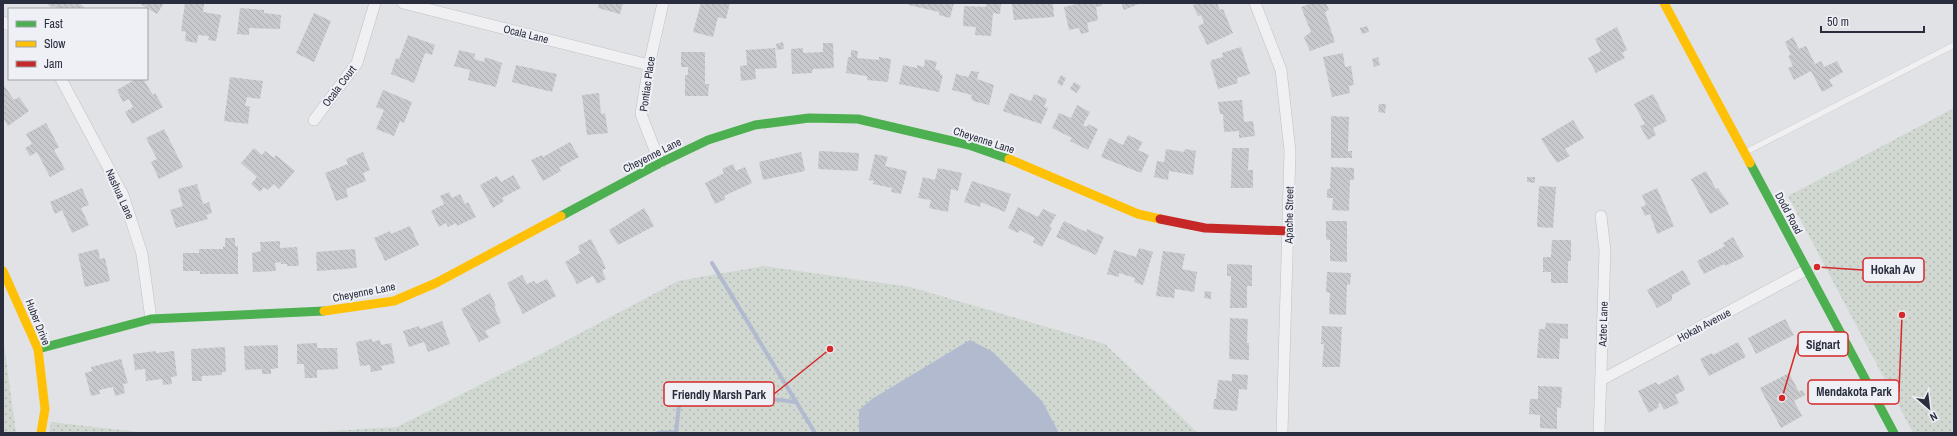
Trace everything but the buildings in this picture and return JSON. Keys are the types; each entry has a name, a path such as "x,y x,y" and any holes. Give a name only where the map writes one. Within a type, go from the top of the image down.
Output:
{"street":[{"name":"Ocala Court","path":"314,120 357,63 375,3"},
{"name":"Ocala Lane","path":"403,3 648,65"},
{"name":"Pontiac Place","path":"660,163 641,114 648,65 663,3"},
{"name":"Apache Street","path":"1255,3 1281,70 1290,152 1289,231 1282,433"},
{"name":"Dodd Road","path":"1664,3 1894,433"},
{"name":"Nashua Lane","path":"62,80 123,195 142,254 151,319"},
{"name":"Cheyenne Lane","path":"38,349 151,319 339,310 394,301 436,283 660,163 708,140 755,125 809,118 858,119 969,145 1025,165 1138,214 1205,228 1289,231"},
{"name":"Aztec Lane","path":"1599,433 1605,251 1601,216"},
{"name":"Hokah Avenue","path":"1601,380 1806,270"},
{"name":"Huber Drive","path":"3,271 38,349 45,408 42,433"}],"lane":[{"path":"1744,153 1954,45"}],"shaded area":[{"path":"1954,108 1954,433 1913,433 1788,196"},
{"path":"764,266 910,287 1105,344 1198,433 301,433 397,427 543,353 678,281"},
{"path":"3,337 16,433 3,433"},
{"path":"51,422 147,433 49,433"}],"water":[{"path":"970,340 993,352 1042,401 1059,433 859,433 859,410 872,399"}],"waterway":[{"path":"712,263 815,433"},
{"path":"658,433 676,432 681,387 795,402"}],"traffic: fast":[{"path":"561,216 660,163 708,140 755,125 809,118 858,119 969,145 1009,159"},
{"path":"1750,163 1894,433"},
{"path":"38,349 151,319 324,311"}],"traffic: slow":[{"path":"1664,3 1750,163"},
{"path":"1009,159 1138,214 1160,219"},
{"path":"324,311 394,301 436,283 561,216"},
{"path":"3,271 38,349 45,409 41,433"}],"traffic: jam":[{"path":"1160,219 1205,228 1289,231"}],"place":[{"name":"Hokah Av","path":"1817,267"},
{"name":"Mendakota Park","path":"1902,315"},
{"name":"Friendly Marsh Park","path":"830,349"},
{"name":"Signart","path":"1782,398"}]}
